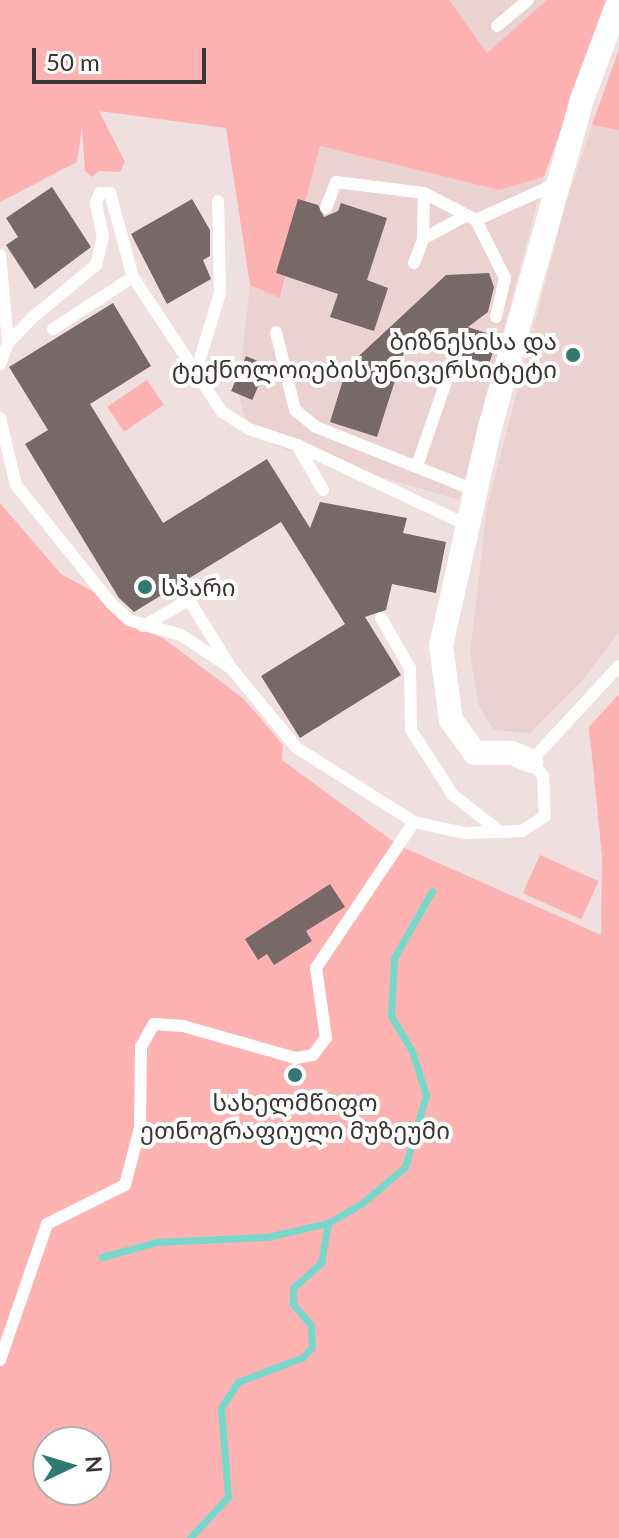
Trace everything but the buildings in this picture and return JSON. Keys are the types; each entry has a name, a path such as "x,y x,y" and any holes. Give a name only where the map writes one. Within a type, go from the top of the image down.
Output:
{"street":[{"path":"531,761 512,753 475,753 451,720 441,646 465,524 558,183 619,0"}],"lane":[{"path":"497,26 528,0"},
{"path":"326,208 336,182 424,193 471,217 505,278 496,317"},
{"path":"423,239 471,217 519,205 558,183"},
{"path":"8,343 96,265 103,237 96,203 104,191 115,202 116,221 133,277 222,412 249,429 297,445 465,524"},
{"path":"414,263 423,239 424,193"},
{"path":"196,372 220,293 218,201"},
{"path":"0,255 8,343 0,364"},
{"path":"53,329 133,277"},
{"path":"276,332 289,368 295,410 316,427 474,490"},
{"path":"417,466 447,379"},
{"path":"0,418 16,485 111,603 143,626 181,635 232,669"},
{"path":"297,445 323,490"},
{"path":"143,626 189,600 232,669 297,748 414,822 464,833 522,831 545,816 543,776 531,761 619,666"},
{"path":"381,618 410,668 411,730 453,795 501,832"},
{"path":"0,1360 47,1224 125,1185 140,1128 141,1047 154,1024 183,1026 295,1058 313,1055 326,1038 316,968 414,822"}],"shaded area":[{"path":"0,0 449,0 487,53 547,0 607,0 544,177 499,190 320,146 280,298 250,285 226,128 99,111 125,162 120,172 99,171 92,177 85,171 82,127 77,162 0,202"},
{"path":"449,0 547,0 487,54"},
{"path":"619,49 619,130 592,125"},
{"name":"ბიზნესისა და ტექნოლოიების უნივერსიტეტი","path":"592,125 619,130 619,632 584,679 530,733 494,730 479,706 470,655 487,507 566,203"},
{"path":"320,146 499,190 544,177 459,500 276,446 245,418 238,392 250,285 281,298"},
{"path":"147,380 164,405 124,432 107,407"},
{"name":"სახელმწიფო ეთნოგრაფიული მუზეუმი","path":"0,503 61,574 92,591 124,624 163,638 244,699 283,745 282,760 398,845 601,935 602,856 589,727 619,694 619,1538 0,1538"},
{"path":"540,855 598,881 581,919 523,893"}],"waterway":[{"path":"190,1538 228,1497 221,1408 238,1382 303,1357 312,1347 311,1325 293,1304 293,1288 321,1263 328,1223 361,1204 405,1167 426,1095 412,1051 391,1016 394,958 432,891"},
{"path":"102,1257 157,1242 267,1237 328,1223"}],"place":[{"name":"ბიზნესისა და ტექნოლოიების უნივერსიტეტი","path":"573,355"},
{"name":"სპარი","path":"145,587"},
{"name":"სახელმწიფო ეთნოგრაფიული მუზეუმი","path":"295,1075"}]}
